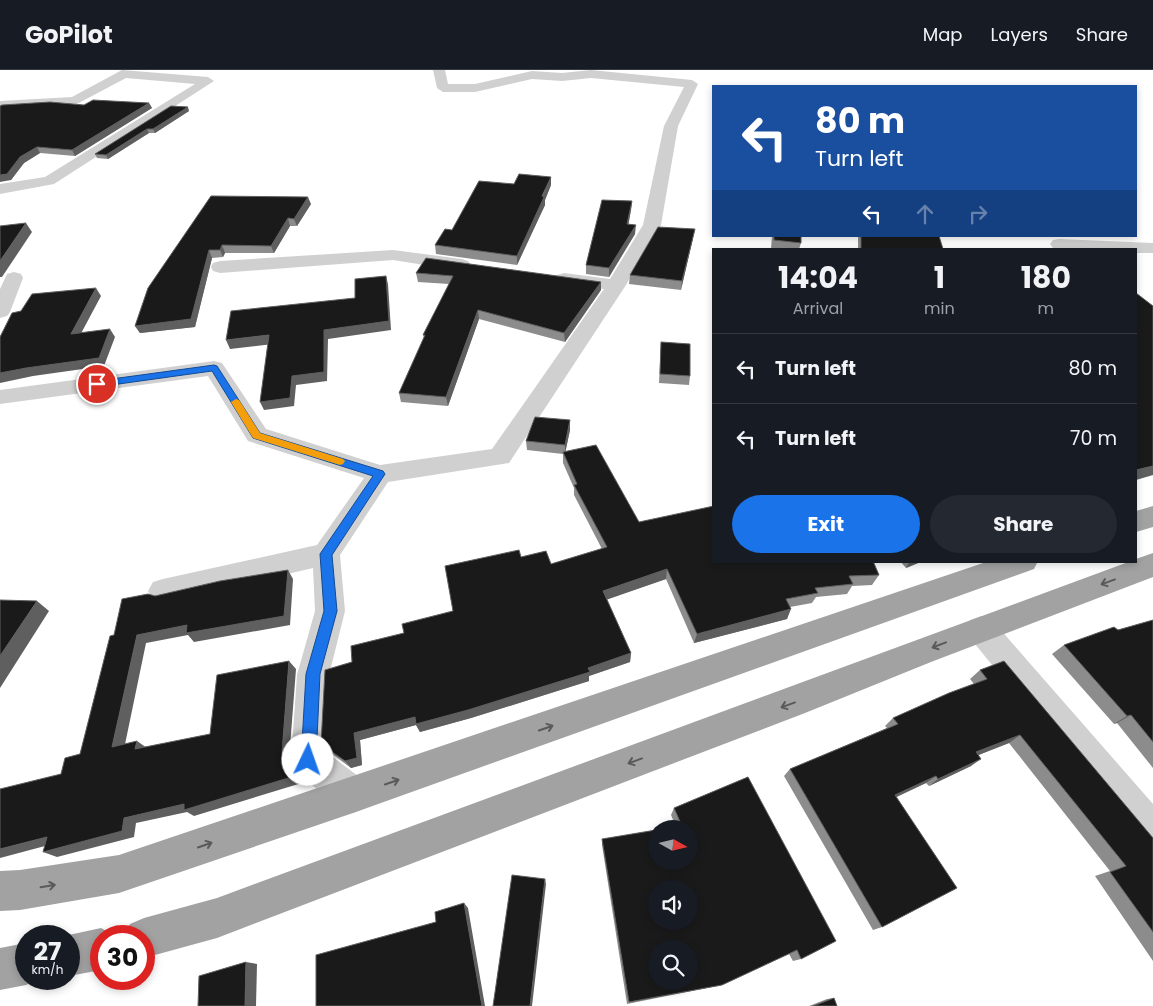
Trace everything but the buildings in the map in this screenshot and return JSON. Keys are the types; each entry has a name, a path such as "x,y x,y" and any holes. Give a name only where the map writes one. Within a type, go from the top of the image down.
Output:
{"highway":[{"path":"1137,522 1153,516"},
{"path":"0,891 20,890 119,874 353,795 1018,563"},
{"path":"155,935 217,918 805,698 981,629 1153,565"},
{"path":"0,969 15,966"}],"street":[{"path":"0,397 214,368 257,435 380,474 500,457 616,285 652,225 671,126 692,84 591,74 562,77 532,75 475,88 443,88 439,70"},
{"path":"0,105 75,101 127,72 208,81 49,181 0,189"},
{"path":"1059,244 1153,248"},
{"path":"220,267 393,255 481,268"},
{"path":"549,277 616,285"},
{"path":"0,312 14,278"},
{"path":"353,795 308,760 313,674 330,611 326,554 380,474"},
{"path":"163,591 326,554"},
{"path":"981,629 1153,832"}],"slow traffic":[{"path":"236,402 257,435 340,461"}],"route":[{"path":"97,384 214,368 257,435 380,474 326,554 330,611 313,674 308,760"}]}
